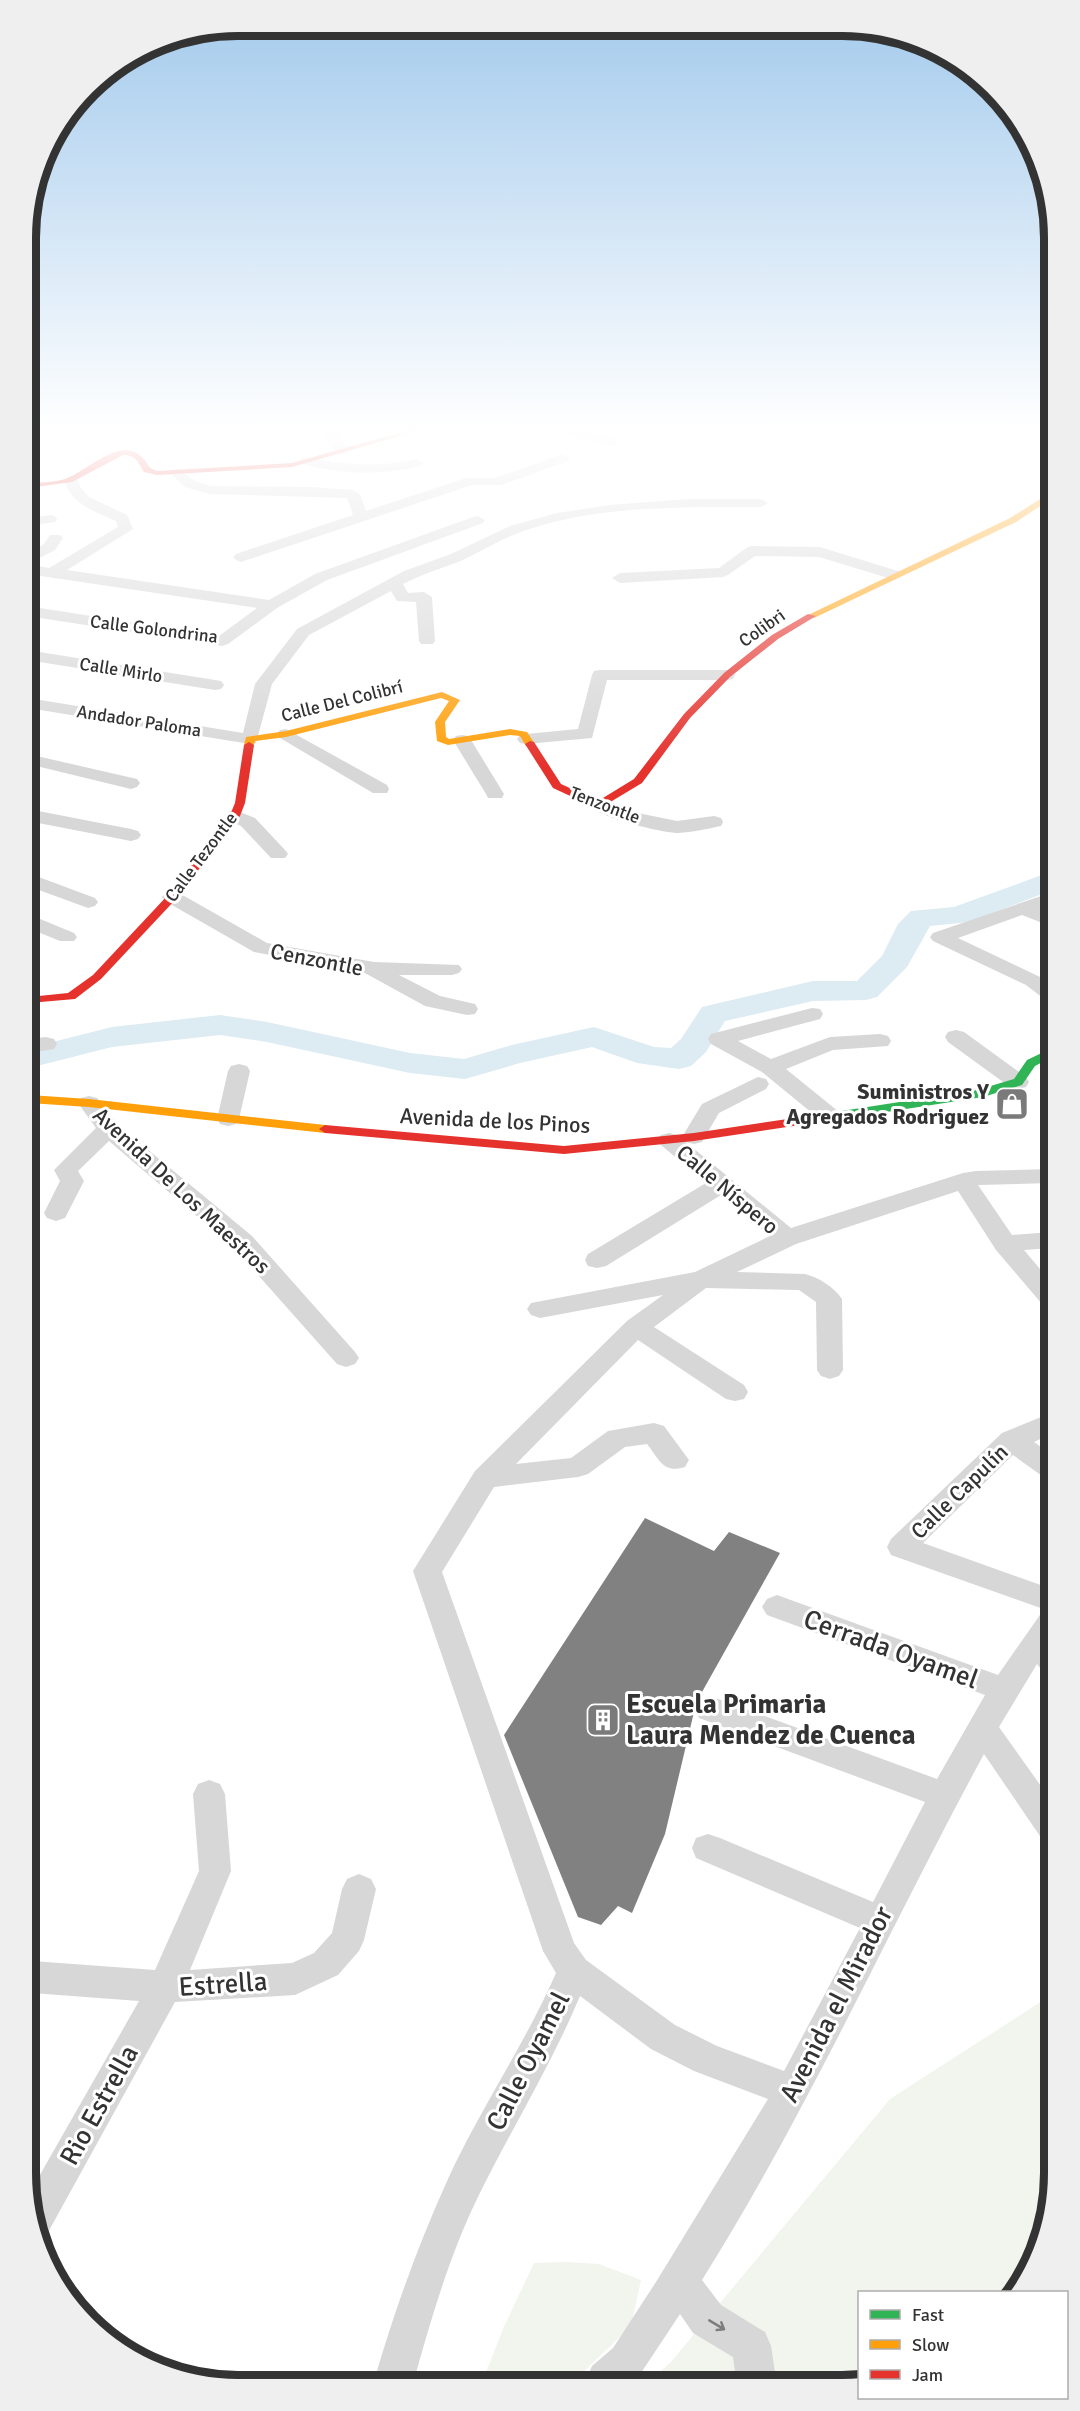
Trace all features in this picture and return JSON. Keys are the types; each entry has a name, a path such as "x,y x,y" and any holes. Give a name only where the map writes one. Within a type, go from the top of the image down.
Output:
{"street":[{"path":"36,555 50,547 53,542"},
{"path":"53,572 105,542"},
{"path":"241,557 286,542"},
{"name":"Calle Golondrina","path":"36,612 222,641 271,605 321,577 418,542"},
{"name":"Calle Tezontle","path":"36,999 71,996 98,978 172,897 235,816 240,803 250,739 264,684 303,632 411,574 493,542"},
{"name":"Colibri","path":"598,805 638,782 687,716 727,675 784,632 818,612 966,542"},
{"path":"620,578 723,573 751,551 820,552 895,575"},
{"path":"36,570 271,605"},
{"path":"395,583 403,598 424,597 427,641"},
{"name":"Calle Mirlo","path":"36,656 215,685"},
{"path":"495,794 462,740 510,732 523,734 526,738 586,734 600,675 727,675"},
{"name":"Calle Del Colibrí","path":"250,739 286,734 442,695 455,700 440,722 441,739 448,742 462,740"},
{"name":"Andador Paloma","path":"36,704 250,739"},
{"path":"286,734 380,789"},
{"name":"Tenzontle","path":"526,738 557,786 617,814 676,827 714,822"},
{"path":"36,761 131,783"},
{"path":"235,816 248,822 278,854"},
{"path":"36,817 131,835"},
{"path":"36,882 87,902"},
{"name":"Cenzontle","path":"172,897 261,948 369,968 433,1001 467,1009"},
{"path":"1044,901 940,938 1033,981 1044,989"},
{"path":"1024,909 1044,918"},
{"path":"36,923 67,937 36,940"},
{"path":"369,968 452,969"},
{"path":"812,1014 719,1039 764,1076 831,1117"},
{"path":"956,1037 1018,1082 1044,1059"},
{"path":"694,1137 710,1109 764,1076 830,1044 880,1041"},
{"path":"228,1119 239,1071"},
{"name":"Avenida de los Pinos","path":"36,1099 89,1103 378,1135 564,1150 694,1137 831,1117 979,1094 1018,1082"},
{"name":"Avenida De Los Maestros","path":"89,1103 109,1129 243,1242 346,1358"},
{"path":"56,1213 72,1181 66,1170 109,1129"},
{"name":"Calle Níspero","path":"669,1140 787,1238"},
{"path":"485,1478 636,1327 701,1279 787,1238 963,1181 976,1178 1044,1176"},
{"path":"963,1181 1005,1244 1044,1286"},
{"path":"597,1260 722,1184"},
{"path":"1005,1244 1044,1241"},
{"path":"540,1309 701,1279 805,1282 830,1299 831,1370"},
{"path":"636,1327 735,1392"},
{"name":"Calle Capulín","path":"1044,1426 1012,1440 901,1547 1044,1598"},
{"path":"485,1478 578,1467 618,1438 654,1433 675,1460"},
{"path":"1012,1440 1044,1463"},
{"name":"Calle Oyamel","path":"395,2375 416,2304 461,2192 502,2110 552,2022 574,1971 560,1951 427,1571 485,1478"},
{"name":"Cerrada Oyamel","path":"777,1607 1005,1690"},
{"name":"Avenida el Mirador","path":"612,2375 627,2362 745,2177 982,1727 1005,1690 1044,1644"},
{"path":"710,1708 945,1796"},
{"path":"982,1727 1044,1816"},
{"name":"Rio Estrella","path":"40,2211 165,1988 215,1871 209,1794"},
{"path":"708,1848 879,1920"},
{"name":"Estrella","path":"36,1977 165,1988 295,1979 326,1964 347,1940 359,1889"},
{"path":"574,1971 663,2037 707,2059 792,2091"},
{"path":"679,2281 707,2319 752,2346 756,2375"}],"shaded area":[{"path":"1044,2000 1044,2187 1040,2213 1029,2251 1005,2291 858,2291 858,2374 656,2375 670,2363 890,2099"},
{"path":"534,2263 599,2264 641,2280 631,2326 580,2375 485,2375 503,2329"}],"building":[{"name":"Escuela Primaria Laura Mendez de Cuenca","path":"645,1518 714,1551 729,1532 780,1553 693,1708 694,1712 665,1834 632,1913 618,1906 601,1925 578,1917 504,1735"}],"waterway":[{"path":"36,1056 112,1037 220,1025 267,1032 410,1063 465,1069 512,1055 594,1037 649,1056 679,1059 694,1045 713,1014 813,991 866,990 896,960 913,924 922,917 958,916 1044,883"}],"traffic: fast":[{"path":"835,1116 979,1094 1018,1082 1031,1063 1044,1056"}],"traffic: slow":[{"path":"811,616 968,542"},
{"path":"249,745 250,739 286,734 442,695 455,700 440,722 441,739 448,742 510,732 523,734 530,744"},
{"path":"36,1099 89,1103 325,1129"}],"traffic: jam":[{"path":"530,744 557,786 598,805 638,781 687,716 727,675 775,637 811,616"},
{"path":"36,999 71,996 97,977 172,897 235,816 240,803 249,745"},
{"path":"325,1129 564,1150 694,1137 835,1116"}],"place":[{"name":"Suministros Y Agregados Rodriguez","path":"1012,1104"},
{"name":"Escuela Primaria Laura Mendez de Cuenca","path":"603,1720"}]}
